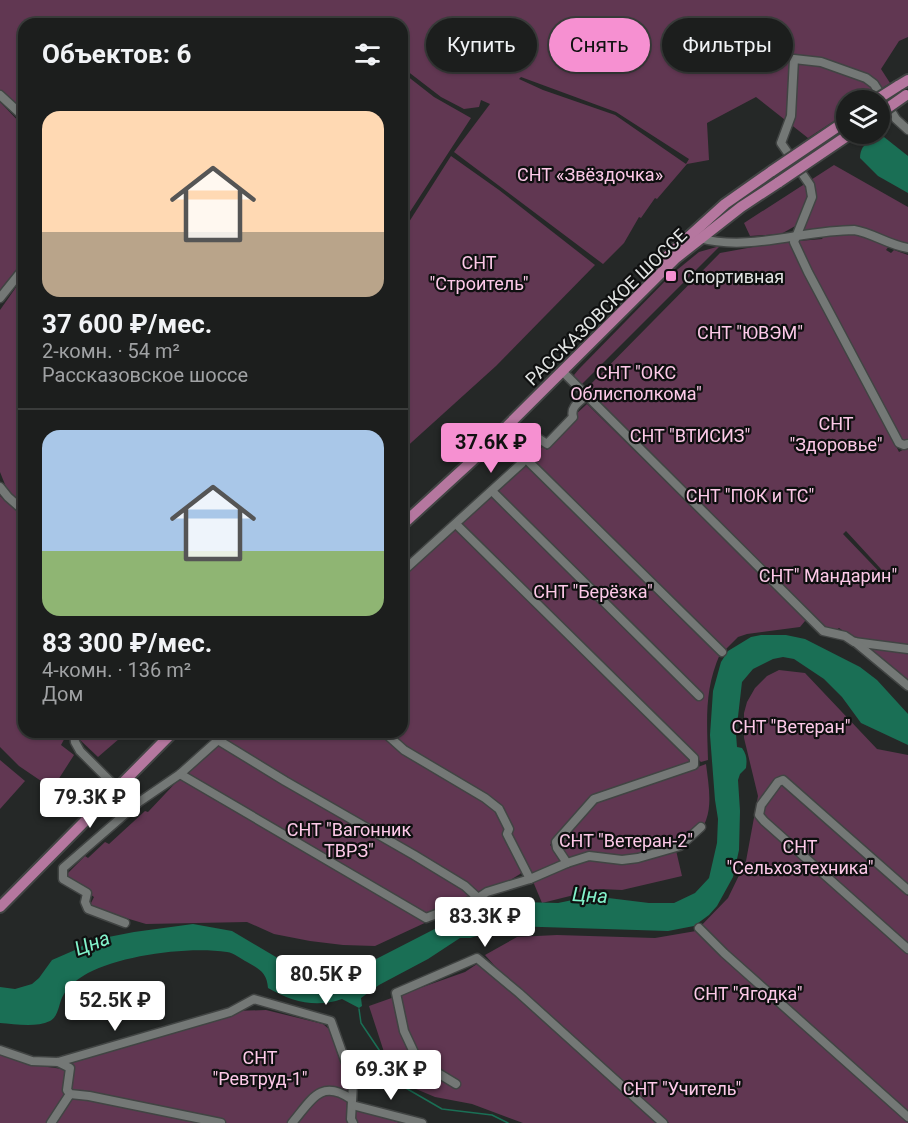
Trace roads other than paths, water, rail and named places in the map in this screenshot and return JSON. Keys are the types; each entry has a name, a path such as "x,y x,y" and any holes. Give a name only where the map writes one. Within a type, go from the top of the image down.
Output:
{"main road":[{"path":"890,91 908,80"},
{"path":"890,107 907,95"},
{"name":"РАССКАЗОВСКОЕ ШОССЕ","path":"408,511 496,431 678,246 725,204 836,128"},
{"name":"РАССКАЗОВСКОЕ ШОССЕ","path":"408,520 465,468 656,277 699,238 836,143"},
{"path":"120,785 161,738"},
{"path":"0,907 167,738"}],"street":[{"path":"908,130 896,119 874,84 866,78 821,62 794,59 791,117 781,143 810,185 812,197 794,242 899,443 908,444"},
{"path":"0,95 18,112"},
{"path":"699,238 709,241 742,243 854,230 869,234 891,245 908,248"},
{"path":"0,298 18,276"},
{"path":"562,371 823,631 845,636 908,686"},
{"path":"408,567 522,463 526,449 538,438 547,444 573,417 572,412 575,406 586,396"},
{"path":"523,459 528,461 723,652"},
{"path":"0,487 18,505"},
{"path":"492,491 699,696"},
{"path":"456,524 695,761 691,767 594,799 556,842 557,848 567,863"},
{"path":"854,642 908,649"},
{"path":"75,738 80,751 120,785"},
{"path":"391,738 405,750 465,784 499,809 509,829 507,834 530,879"},
{"path":"125,923 88,909 85,902 87,893 63,879 63,868 139,802 180,774 218,740 465,886 478,898"},
{"path":"180,774 426,918 478,898 487,892 530,879 589,856 622,860 638,858 680,846 701,827"},
{"path":"908,890 783,780 778,782 760,805 759,815 764,821 908,949"},
{"path":"699,928 908,1117"},
{"path":"456,1084 418,1061 404,1031 396,993 477,958 542,1013 663,1123"},
{"path":"0,1050 32,1061 58,1062 230,1012 254,999 331,1021 353,1083 351,1102 353,1123"},
{"path":"58,1062 70,1068 67,1090 70,1094"},
{"path":"292,1123 312,1100 324,1091 330,1090 351,1102 423,1123"},
{"path":"51,1123 70,1094"},
{"path":"70,1094 221,1123"}],"water":[{"path":"890,142 908,156 908,193 878,176 860,158 866,144 890,144"},
{"name":"Цна","path":"786,635 805,639 860,667 877,680 908,714 908,745 861,723 842,697 824,679 794,659 783,657 773,659 753,669 742,682 736,734 737,747 742,748 746,755 746,768 738,780 739,850 733,877 717,906 694,926 668,931 510,926 470,938 460,938 428,959 379,985 361,998 362,1006 359,1008 342,999 313,1003 286,997 268,988 266,979 259,969 230,953 212,950 175,951 119,961 88,973 66,991 56,1016 50,1021 32,1025 0,1023 0,987 15,989 32,984 52,960 93,940 134,932 193,924 232,931 308,976 345,975 456,918 485,908 520,902 558,903 592,896 649,903 674,903 695,893 709,878 717,843 718,819 710,735 713,691 721,662 728,651 751,637"}],"waterway":[{"path":"359,1009 361,1023 404,1087 442,1109 492,1115 508,1123"}],"place":[{"name":"Спортивная","path":"671,276"}],"park label":[{"name":"СНТ «Звёздочка»","path":"590,174"},
{"name":"СНТ \"Строитель\"","path":"479,272"},
{"name":"СНТ \"ЮВЭМ\"","path":"750,332"},
{"name":"СНТ \"ОКС Облисполкома\"","path":"636,382"},
{"name":"СНТ \"Здоровье\"","path":"836,433"},
{"name":"СНТ \"ВТИСИЗ\"","path":"690,435"},
{"name":"СНТ \"ПОК и ТС\"","path":"750,495"},
{"name":"СНТ\" Мандарин\"","path":"828,575"},
{"name":"СНТ \"Берёзка\"","path":"593,591"},
{"name":"СНТ \"Ветеран\"","path":"791,726"},
{"name":"СНТ \"Вагонник ТВРЗ\"","path":"349,839"},
{"name":"СНТ \"Ветеран-2\"","path":"626,840"},
{"name":"СНТ \"Сельхозтехника\"","path":"800,856"},
{"name":"СНТ \"Ягодка\"","path":"748,993"},
{"name":"СНТ \"Ревтруд-1\"","path":"260,1067"},
{"name":"СНТ \"Учитель\"","path":"682,1088"}]}
